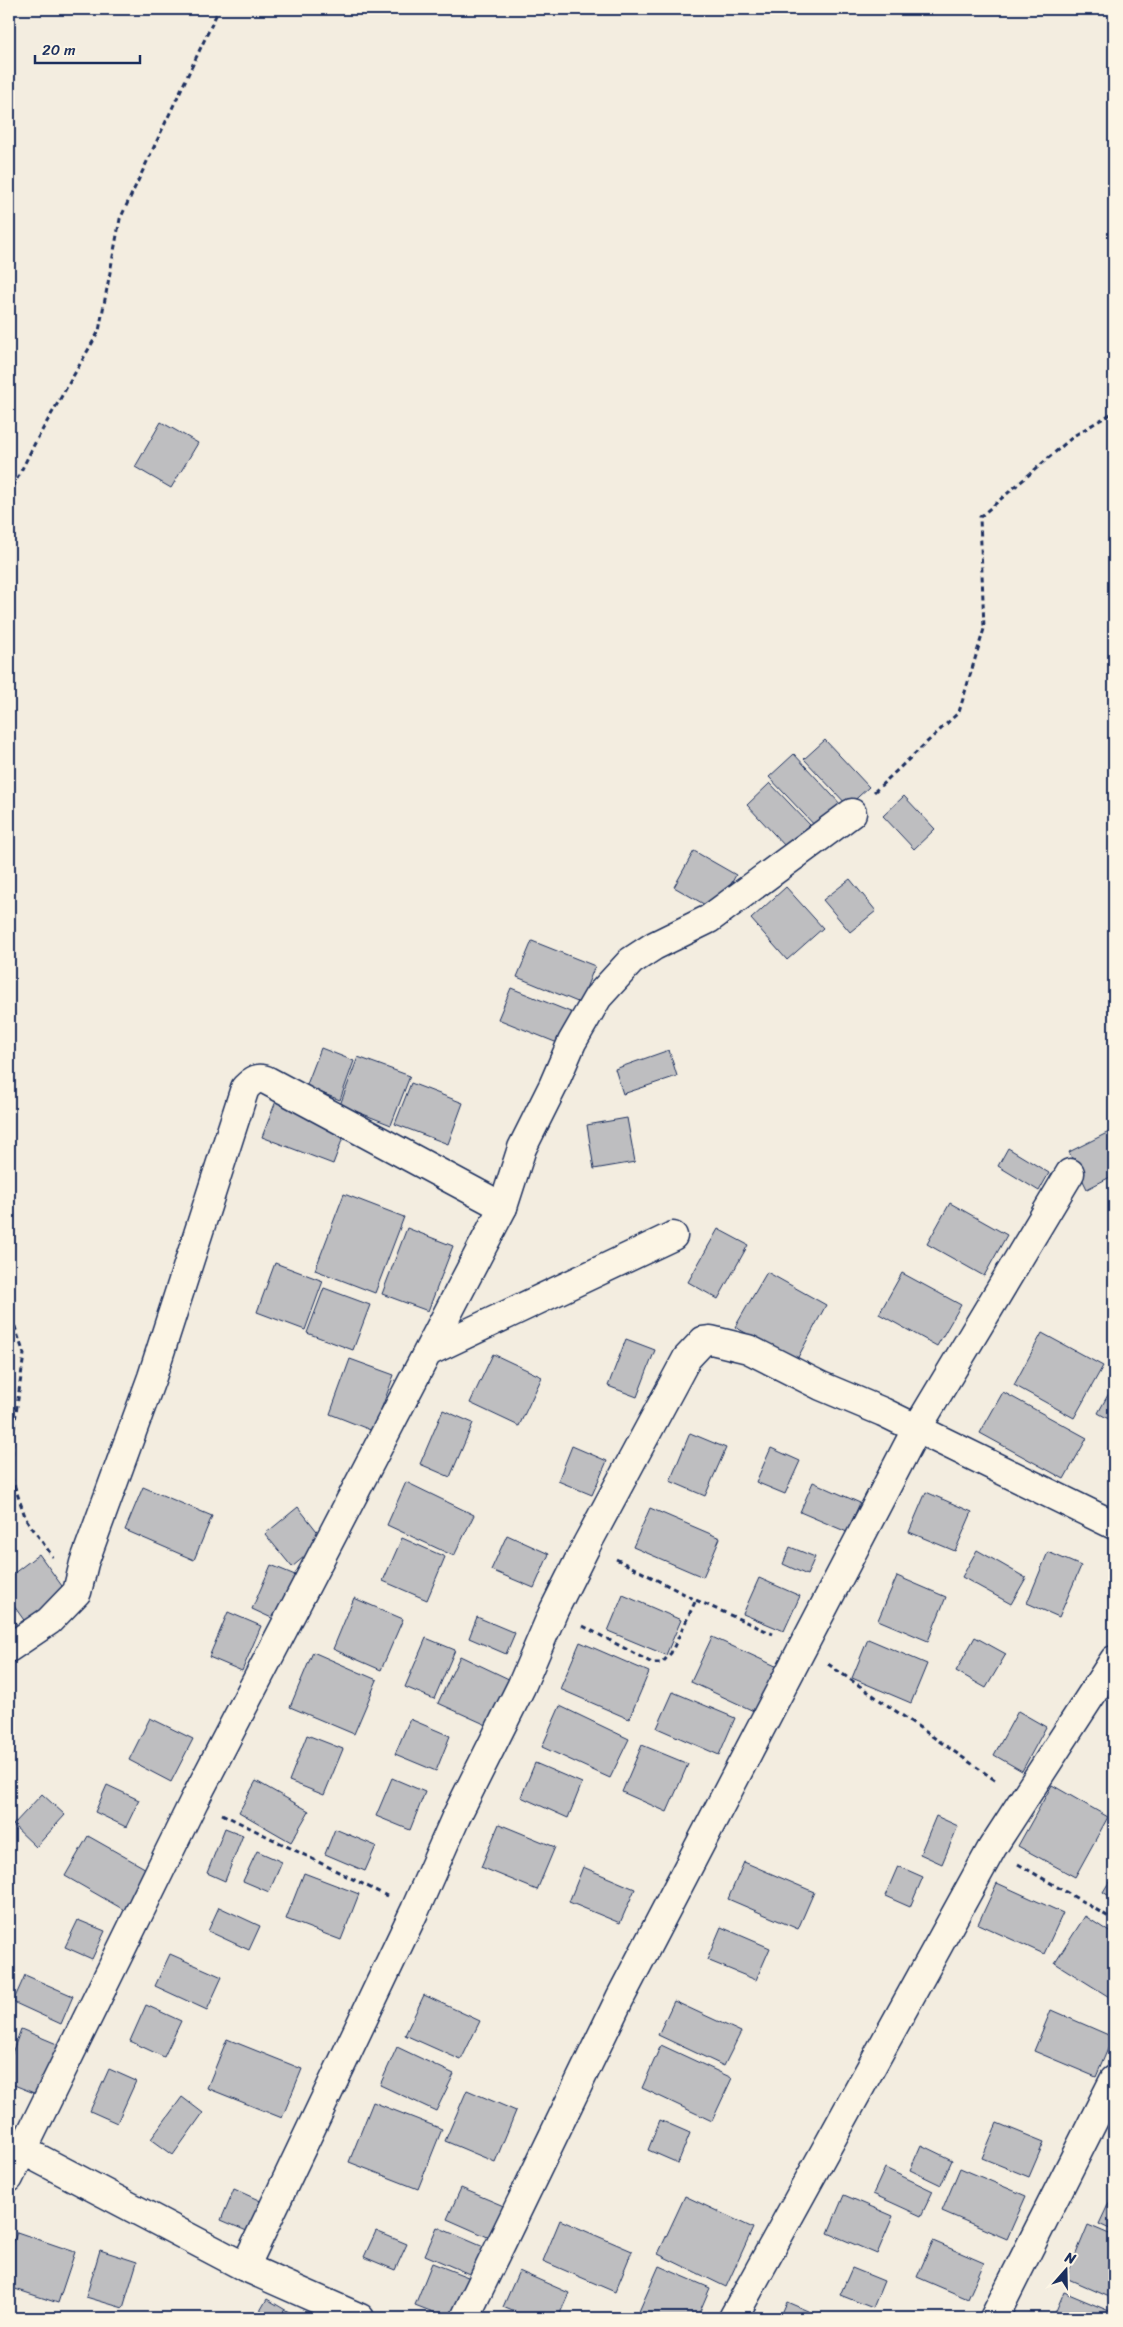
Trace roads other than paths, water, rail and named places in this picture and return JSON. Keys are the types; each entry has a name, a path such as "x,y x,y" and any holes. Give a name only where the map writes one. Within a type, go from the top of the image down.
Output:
{"street":[{"path":"9,2178 16,2147 502,1207 522,1148 553,1086 572,1042 598,997 631,961 654,946 709,919 852,814"},
{"path":"9,1648 49,1621 77,1592 84,1563 152,1377 246,1088 254,1079 262,1078 268,1081 502,1207"},
{"path":"465,2318 620,1998 916,1430 1070,1173"},
{"path":"428,1352 673,1236"},
{"path":"245,2267 415,1910 456,1817 521,1687 554,1610 586,1544 687,1358 703,1341 716,1341 748,1349 1114,1525"},
{"path":"733,2318 992,1848 1114,1660"},
{"path":"994,2318 1114,2080"},
{"path":"16,2147 245,2267 360,2318"}]}
